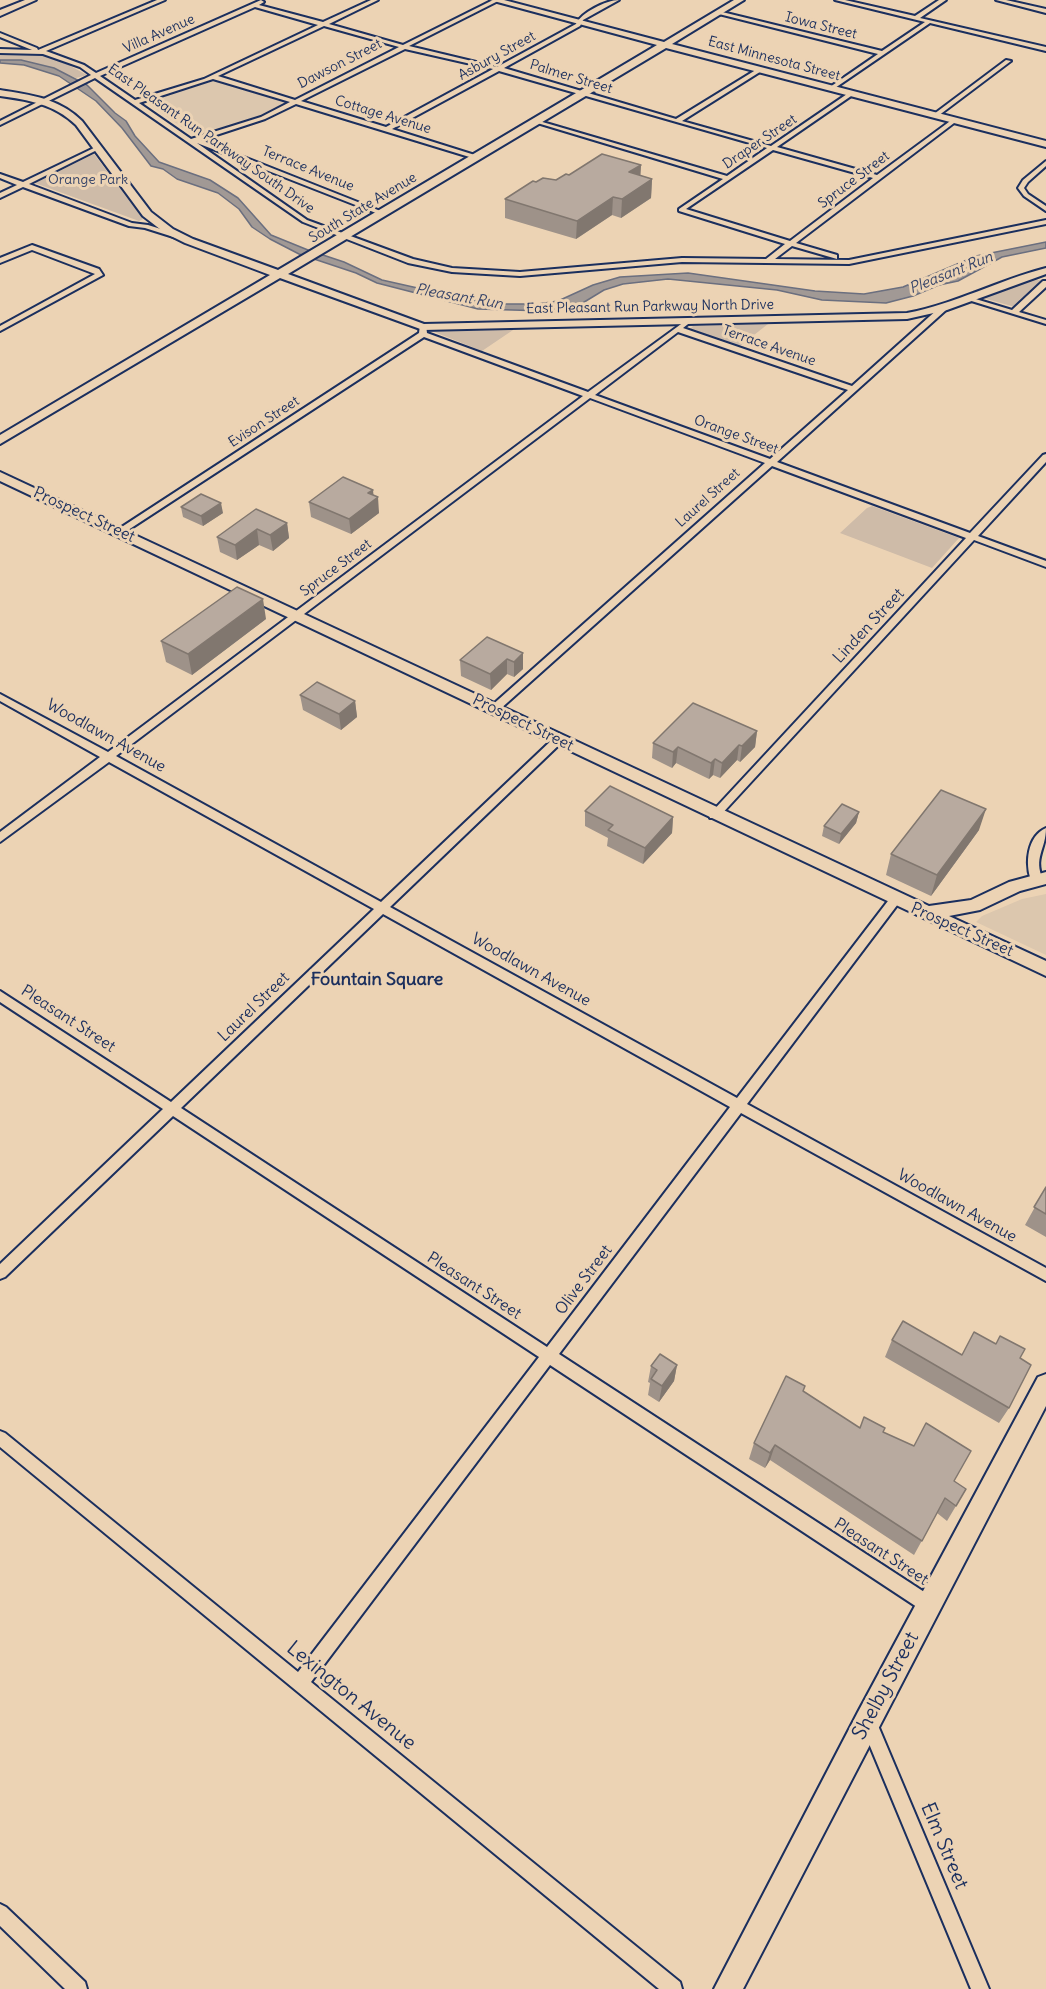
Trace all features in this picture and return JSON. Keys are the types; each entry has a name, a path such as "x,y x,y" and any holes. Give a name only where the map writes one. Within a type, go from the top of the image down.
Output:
{"street":[{"path":"0,13 32,0"},
{"path":"39,51 162,0"},
{"name":"Villa Avenue","path":"0,123 48,102 95,76 264,0"},
{"path":"136,102 189,87 214,77 375,0"},
{"name":"East Minnesota Street","path":"496,0 1044,142"},
{"name":"Dawson Street","path":"190,141 250,123 496,0"},
{"name":"Asbury Street","path":"386,130 578,25 580,19 616,0"},
{"name":"South State Avenue","path":"0,440 740,0"},
{"path":"838,0 1046,49"},
{"path":"916,18 943,0"},
{"path":"999,0 1046,11"},
{"name":"Palmer Street","path":"254,5 404,47 500,69 879,178"},
{"name":"Iowa Street","path":"718,13 883,53"},
{"path":"832,88 930,21"},
{"name":"East Pleasant Run Parkway South Drive","path":"0,35 27,44 39,51 71,60 136,102 295,215 343,236 418,263 481,274 520,274 682,260 849,262 1046,222"},
{"name":"East Pleasant Run Parkway South Drive","path":"0,51 39,51"},
{"path":"936,115 1008,61"},
{"path":"677,121 761,69"},
{"name":"Cottage Avenue","path":"214,77 476,157"},
{"name":"East Pleasant Run Parkway North Drive","path":"0,93 48,102 72,115 147,214 167,229 189,241 281,274 423,330 893,316 942,310 1024,276 1046,271"},
{"name":"Draper Street","path":"791,244 681,210 852,93"},
{"name":"Spruce Street","path":"769,260 956,120"},
{"path":"537,122 728,178"},
{"name":"Terrace Avenue","path":"190,141 203,142 381,213"},
{"path":"0,196 98,148"},
{"path":"1046,163 1025,181 1021,188 1026,195 1046,209"},
{"path":"0,176 131,225 146,226 189,241"},
{"path":"791,244 849,262"},
{"path":"0,261 30,247 97,273 98,277 0,329"},
{"path":"1014,312 1046,283"},
{"path":"969,298 1046,322"},
{"name":"Laurel Street","path":"494,709 942,310"},
{"name":"Spruce Street","path":"0,838 688,321"},
{"name":"Terrace Avenue","path":"677,329 853,389"},
{"name":"Orange Street","path":"423,330 589,396 1046,564"},
{"name":"Evison Street","path":"119,532 423,330"},
{"name":"Linden Street","path":"714,814 1046,457"},
{"name":"Prospect Street","path":"0,476 1046,969"},
{"name":"Woodlawn Avenue","path":"0,697 1046,1275"},
{"name":"Laurel Street","path":"0,1273 558,740"},
{"path":"1041,879 1032,871 1031,858 1034,849 1046,832"},
{"path":"924,913 980,904 1015,886 1041,879"},
{"name":"Olive Street","path":"302,1683 896,900"},
{"name":"Pleasant Street","path":"0,996 929,1605"},
{"name":"Shelby Street","path":"728,1989 867,1720 1046,1384"},
{"name":"Lexington Avenue","path":"0,1438 673,1989"},
{"name":"Elm Street","path":"867,1720 980,1989"},
{"path":"0,1913 78,1989"}],"shaded area":[{"path":"213,79 288,103 257,119 199,136 193,135 147,103 150,99 189,89"},
{"path":"1046,894 1046,955 976,922 982,916 1022,899"}],"green space":[{"path":"0,54 50,55 87,75 76,78 39,65 0,60"},
{"name":"Orange Park","path":"94,154 143,219 139,221 35,183"},
{"path":"1035,279 1043,281 1015,307 983,298"},
{"path":"768,324 740,346 690,329 693,326"},
{"path":"513,330 482,351 432,331 435,331"},
{"path":"872,506 959,538 932,568 840,533"}],"water":[{"name":"Pleasant Run","path":"0,60 21,60 54,68 87,85 126,121 135,136 159,162 210,180 238,198 271,235 344,262 382,280 462,298 504,304 538,304 558,301 593,285 620,277 688,273 815,291 864,294 903,287 976,256 1046,242 1046,248 1002,257 958,281 886,303 822,300 777,290 668,279 623,284 604,290 581,304 546,311 478,309 377,283 356,273 299,254 270,239 252,227 239,209 218,193 177,179 163,169 151,166 122,128 96,101 59,76 24,65 0,63"}],"building":[{"path":"602,154 641,165 629,172 652,179 622,199 613,197 577,221 505,199 533,181 536,182 543,178 556,180 566,174 569,175"},
{"path":"343,477 373,490 368,493 378,497 349,519 309,502"},
{"path":"201,494 221,503 201,516 181,507"},
{"path":"256,509 287,523 270,535 257,529 235,545 217,537"},
{"path":"237,587 263,599 188,654 161,641"},
{"path":"487,637 523,653 514,662 507,659 490,674 460,660"},
{"path":"317,682 355,701 339,714 300,695"},
{"path":"693,703 757,731 742,746 739,745 722,763 715,759 711,763 678,747 673,752 653,743"},
{"path":"610,786 673,817 645,848 608,830 613,825 585,811"},
{"path":"941,790 986,809 937,875 891,854"},
{"path":"842,804 859,812 841,834 824,826"},
{"path":"1046,1187 1046,1214 1034,1207"},
{"path":"903,1321 962,1355 974,1332 996,1344 1000,1336 1025,1349 1020,1358 1031,1365 1009,1408 892,1340"},
{"path":"660,1354 677,1365 662,1386 651,1379 657,1370 651,1366"},
{"path":"786,1376 805,1386 803,1391 860,1428 864,1417 885,1428 883,1432 914,1446 926,1423 971,1451 954,1481 966,1489 956,1506 945,1498 922,1541 775,1445 770,1453 754,1443"}],"district":[{"name":"Fountain Square","path":"377,980"}]}
